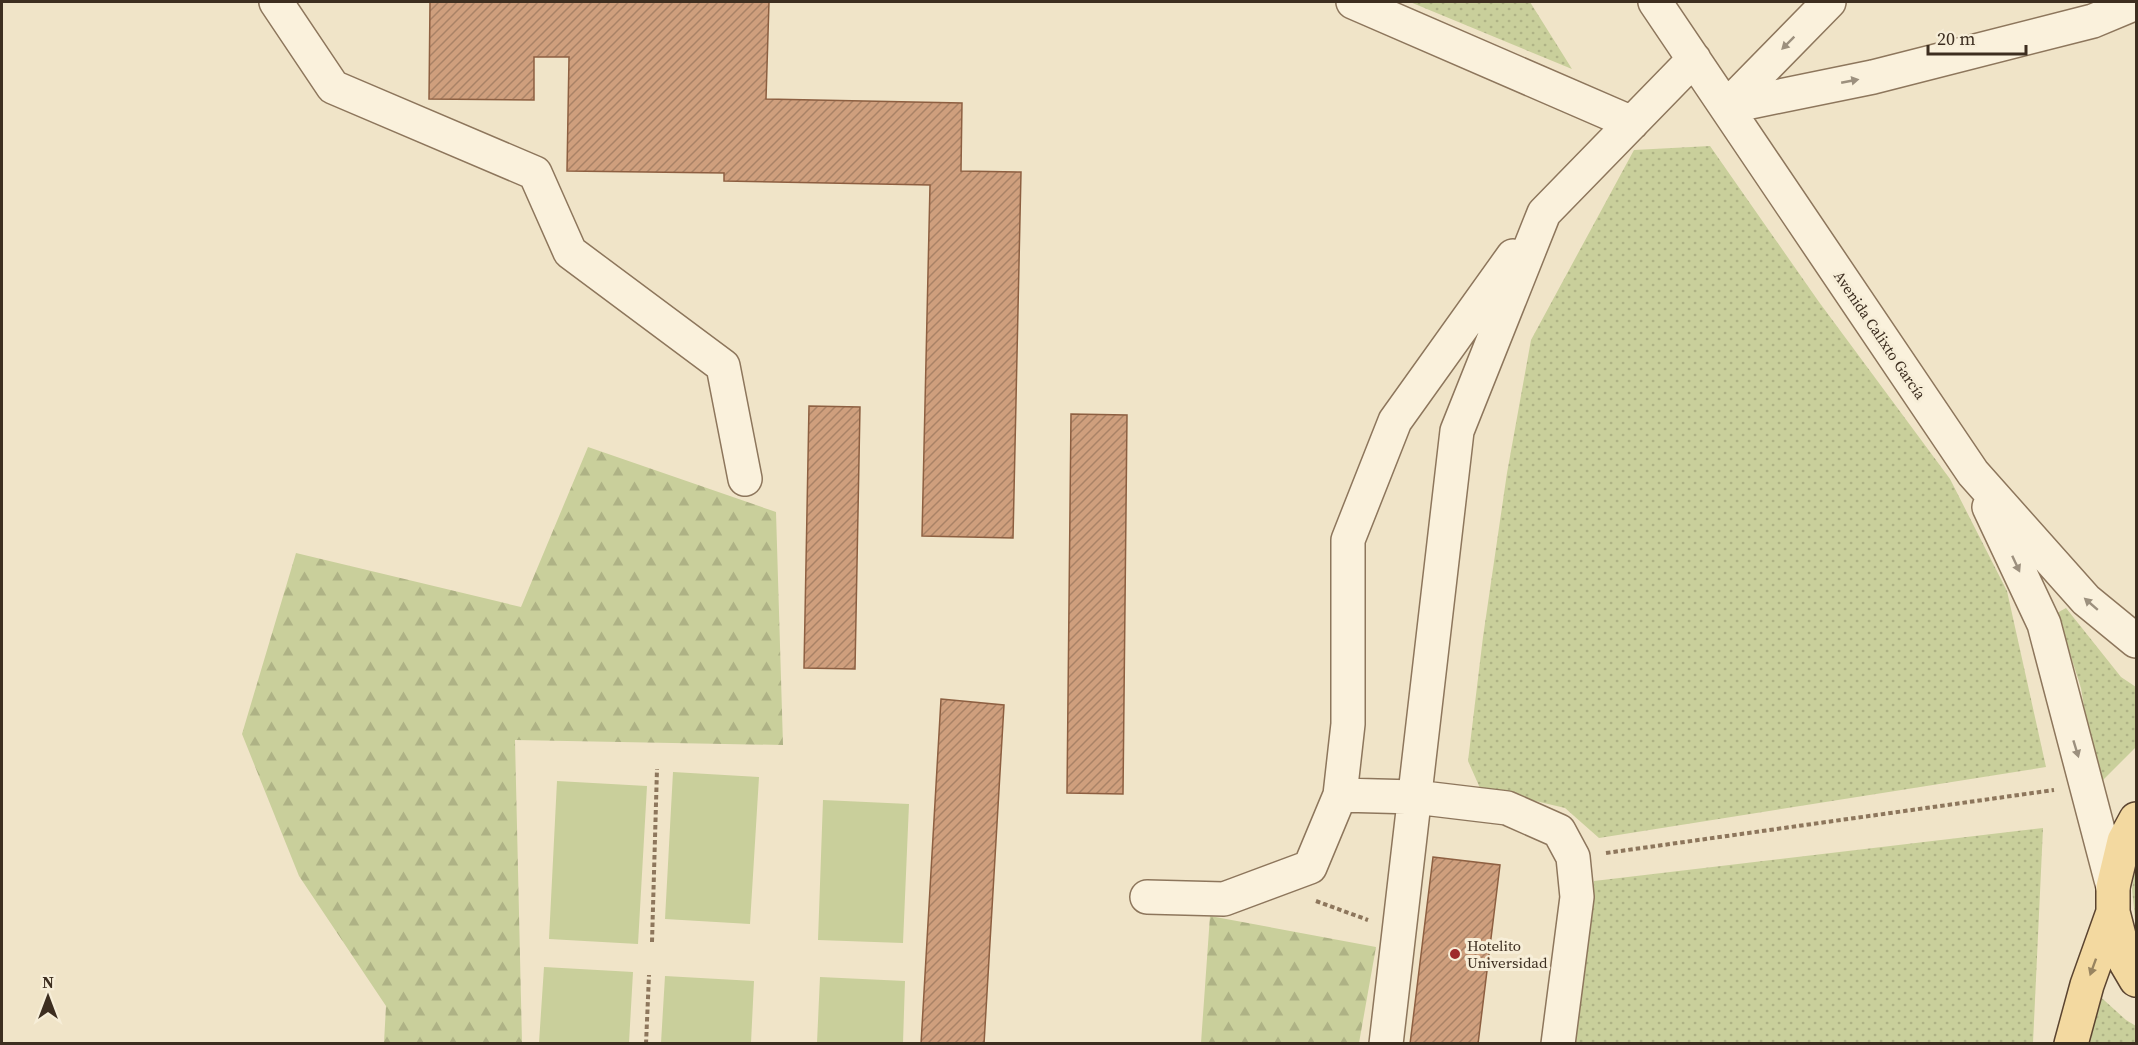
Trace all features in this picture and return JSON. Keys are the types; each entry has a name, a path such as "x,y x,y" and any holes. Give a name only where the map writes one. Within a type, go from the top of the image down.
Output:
{"main road":[{"path":"2071,1044 2113,900 2124,841 2136,819"},
{"path":"2113,900 2126,963 2136,980"}],"street":[{"path":"276,2 333,87 535,174 570,252 723,366 746,479"},
{"path":"1353,2 1632,123"},
{"name":"Avenida Calixto García","path":"1655,2 1973,473 2086,600 2136,641"},
{"path":"1726,107 1830,2"},
{"path":"1726,107 1885,74 2093,21 2136,3"},
{"path":"1147,897 1224,899 1310,867 1340,795 1348,724 1348,540 1395,421 1544,213 1694,59"},
{"path":"1386,1044 1456,431 1544,213"},
{"path":"1973,473 2044,624 2068,722 2087,786 2113,900"},
{"path":"1340,795 1415,797 1507,808 1559,831 1573,857 1577,897 1558,1044"}],"path":[{"path":"652,942 657,769"},
{"path":"1573,857 2087,786"},
{"path":"1268,883 1399,931"},
{"path":"646,1044 649,975"}],"green space":[{"path":"1410,2 1530,2 1572,69"},
{"path":"1710,146 1819,302 1950,479 2007,591 2046,767 1599,838 1565,808 1480,788 1468,761 1507,473 1531,340 1634,150"},
{"path":"588,447 776,512 783,745 515,740 522,1043 384,1043 386,1006 299,876 242,734 296,553 521,607"},
{"path":"2066,608 2121,677 2136,687 2136,747 2097,786 2081,688 2057,613"},
{"path":"673,772 759,777 750,924 665,919"},
{"path":"557,781 647,786 638,944 549,939"},
{"path":"823,800 909,804 903,943 818,940"},
{"path":"2043,828 2033,1043 1572,1044 1594,881"},
{"path":"2136,863 2136,928 2132,889"},
{"path":"1210,916 1376,947 1359,1043 1201,1043"},
{"path":"544,967 633,972 629,1043 539,1043"},
{"path":"665,976 754,981 751,1043 661,1043"},
{"path":"820,977 905,981 903,1043 817,1043"},
{"path":"2094,991 2136,1026 2136,1043 2087,1044"}],"building":[{"path":"430,2 769,2 766,99 962,103 961,171 1021,172 1013,538 922,536 930,185 724,181 724,173 567,171 569,57 534,57 534,100 429,99"},
{"path":"809,406 860,407 855,669 804,668"},
{"path":"1071,414 1127,415 1123,794 1067,793"},
{"path":"941,699 1004,705 984,1044 921,1044"},
{"name":"Hotelito Universidad","path":"1433,857 1500,865 1478,1044 1410,1044"}],"place":[{"name":"Hotelito Universidad","path":"1455,954"}]}
